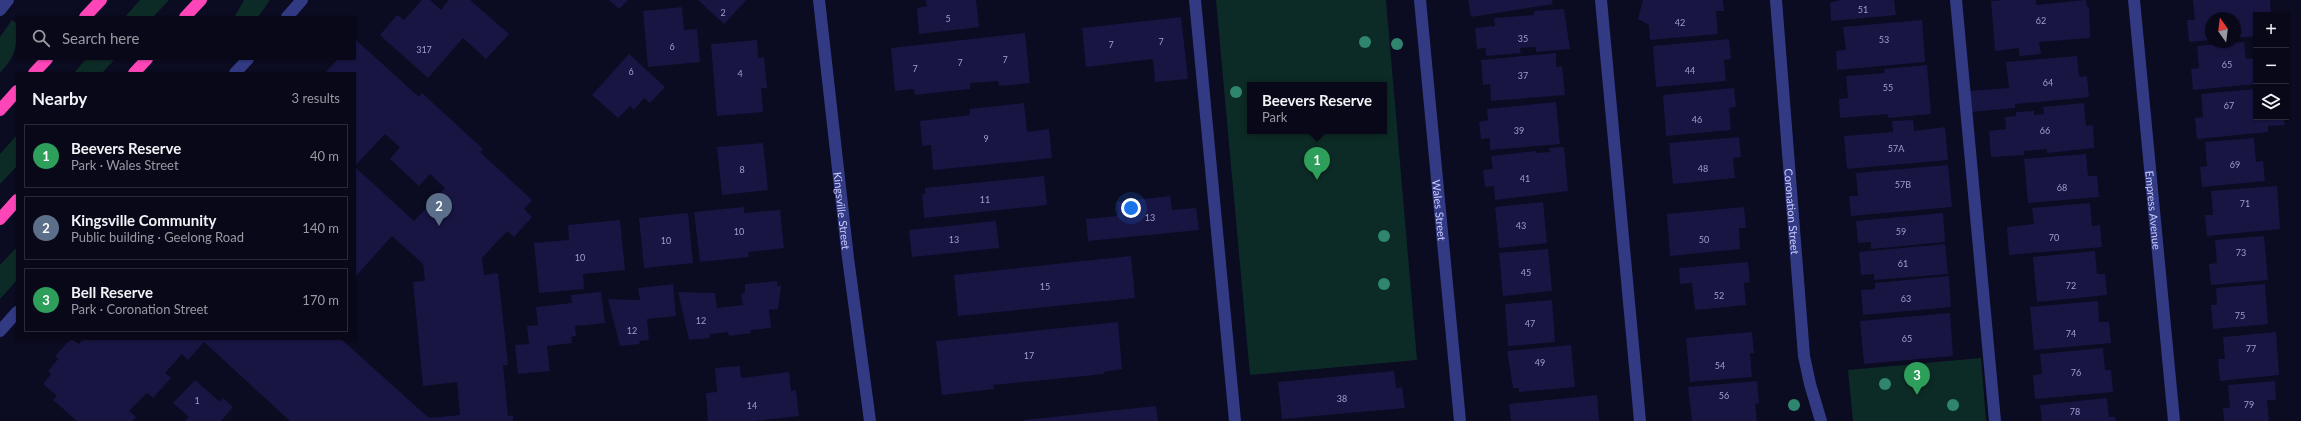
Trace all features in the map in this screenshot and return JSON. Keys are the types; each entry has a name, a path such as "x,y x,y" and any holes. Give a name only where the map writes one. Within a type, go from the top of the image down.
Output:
{"highway":[{"path":"86,16 101,0"},
{"path":"186,16 201,0"},
{"path":"35,72 46,60"},
{"path":"135,72 146,60"},
{"path":"0,110 16,92"},
{"path":"0,219 16,201"}],"street":[{"path":"0,10 8,0"},
{"path":"287,16 302,0"},
{"name":"Kingsville Street","path":"819,0 848,258 870,421"},
{"path":"1194,0 1235,421"},
{"name":"Wales Street","path":"1420,0 1460,421"},
{"path":"1601,0 1640,421"},
{"name":"Coronation Street","path":"1776,0 1804,356 1808,380 1821,421"},
{"path":"1956,0 1995,421"},
{"name":"Empress Avenue","path":"2134,0 2174,421"},
{"path":"236,72 247,60"},
{"path":"0,331 16,313"}],"green space":[{"path":"140,0 169,0 154,16 126,16"},
{"path":"244,0 270,0 259,16 235,16"},
{"path":"1216,0 1386,0 1417,360 1250,375"},
{"path":"12,20 16,23 16,45 12,56 0,73 0,37"},
{"path":"85,60 114,60 103,72 75,72"},
{"path":"16,136 16,167 0,184 0,154"},
{"path":"16,248 16,281 0,299 0,265"},
{"path":"1981,358 1986,421 1853,421 1848,370"}],"building":[{"path":"422,0 430,0 441,10 449,0 470,0 509,34 486,59 463,38 428,78 380,35 397,15 404,20"},
{"path":"609,0 628,0 619,9"},
{"path":"698,0 746,0 724,24"},
{"path":"926,0 976,0 979,27 919,34 917,8 927,6"},
{"path":"1468,0 1552,0 1553,4 1471,17"},
{"path":"1643,0 1723,0 1724,11 1716,11 1718,34 1650,40 1649,25 1638,19"},
{"path":"1840,0 1894,0 1896,15 1831,21 1830,3"},
{"path":"2036,0 2036,5 2086,0 2087,7 2089,7 2090,38 2039,42 2041,54 2019,56 2019,48 1995,51 1991,1"},
{"path":"2193,0 2270,0 2271,12 2253,12 2253,36 2241,37 2241,12 2205,12 2205,41 2189,42 2187,20 2195,20"},
{"path":"682,7 684,30 697,29 700,62 648,67 643,11"},
{"path":"1564,9 1570,49 1536,52 1536,47 1520,48 1521,53 1486,56 1486,48 1477,49 1475,28 1495,26 1494,18 1534,15 1534,11"},
{"path":"1181,17 1188,79 1155,82 1153,59 1086,67 1082,28"},
{"path":"1922,20 1925,62 1837,70 1836,51 1846,50 1843,27"},
{"path":"1025,33 1030,83 999,86 998,81 970,83 970,89 915,95 914,89 895,91 891,48"},
{"path":"1729,39 1731,59 1724,60 1726,81 1656,87 1653,46"},
{"path":"356,40 419,97 422,93 483,149 480,152 532,200 524,209 532,217 514,237 507,231 482,258 484,275 498,273 508,365 503,365 508,416 513,415 513,421 290,421 204,342 188,360 182,354 165,373 171,378 153,398 147,393 129,411 136,417 132,421 77,421 53,400 57,396 43,384 51,374 48,371 58,359 55,356 70,340 79,344 82,340 342,340 429,418 460,415 457,382 423,386 413,282 425,281 423,264 392,236 356,276 356,168 414,221 445,188 430,174 419,186 390,159 400,147 385,134 356,165 356,72 326,72 337,60 356,60"},
{"path":"757,40 758,58 764,57 767,88 761,88 763,112 717,116 711,44"},
{"path":"2241,42 2244,42 2246,59 2253,58 2253,84 2193,90 2191,69 2199,68 2197,46 2205,45 2205,48 2241,48"},
{"path":"1556,53 1556,67 1562,66 1565,95 1491,101 1490,84 1483,85 1481,60"},
{"path":"629,54 665,87 650,103 644,98 634,110 630,106 618,118 592,95"},
{"path":"2077,56 2079,77 2087,76 2089,97 2015,104 2015,108 1971,112 1970,91 2009,88 2006,62"},
{"path":"1927,65 1931,114 1888,118 1888,114 1840,118 1839,99 1848,98 1846,76 1885,73 1884,69"},
{"path":"1734,88 1736,107 1729,108 1731,130 1666,136 1663,95"},
{"path":"2253,89 2253,120 2284,120 2285,125 2268,126 2268,132 2197,139 2195,118 2203,117 2201,94"},
{"path":"1556,102 1560,144 1490,150 1490,138 1481,139 1479,122 1488,120 1487,109"},
{"path":"1024,103 1027,132 1049,129 1052,158 933,170 931,145 922,146 920,121 970,115 970,109"},
{"path":"2084,103 2086,126 2093,125 2094,148 2047,153 2047,149 2024,151 2024,155 1991,157 1989,131 2006,129 2005,117 2016,116 2016,112 2034,111 2034,115 2044,114 2043,107"},
{"path":"1913,120 1914,131 1945,127 1948,160 1847,169 1844,136 1893,132 1892,121"},
{"path":"1739,137 1741,157 1733,158 1735,178 1673,184 1669,143"},
{"path":"2254,138 2256,162 2263,161 2265,181 2202,187 2200,167 2207,166 2205,142"},
{"path":"763,143 768,190 722,195 717,147"},
{"path":"1564,147 1568,191 1495,200 1494,186 1485,187 1483,170 1493,169 1491,156 1536,151 1536,153 1550,152 1549,148"},
{"path":"2086,154 2088,176 2097,176 2099,197 2028,203 2024,159"},
{"path":"1948,165 1952,207 1851,216 1849,196 1858,196 1856,173"},
{"path":"1044,176 1047,205 924,218 922,194 925,194 925,188"},
{"path":"2277,186 2280,229 2207,236 2205,215 2213,215 2211,191"},
{"path":"1170,196 1172,210 1196,208 1199,230 1088,241 1086,219 1118,216 1117,202"},
{"path":"1543,202 1547,243 1499,248 1495,207"},
{"path":"2090,203 2092,226 2100,225 2102,247 2009,255 2007,227 2034,224 2032,208"},
{"path":"744,207 744,213 780,210 784,248 748,252 749,257 700,262 694,212"},
{"path":"1744,207 1746,228 1739,228 1740,249 1670,256 1667,214"},
{"path":"688,213 693,263 644,268 639,218"},
{"path":"1943,213 1945,242 1871,249 1871,242 1858,243 1856,221"},
{"path":"620,220 625,270 583,274 584,289 539,293 534,243 569,240 568,225"},
{"path":"996,221 999,248 912,257 909,230"},
{"path":"2264,236 2268,280 2211,285 2209,264 2217,263 2215,240"},
{"path":"1945,244 1948,274 1874,280 1874,274 1861,275 1859,252"},
{"path":"1548,249 1552,291 1503,296 1499,253"},
{"path":"2095,251 2097,274 2105,274 2107,295 2037,302 2033,257"},
{"path":"1131,256 1135,298 958,316 954,275"},
{"path":"1748,262 1750,282 1744,283 1746,305 1695,310 1692,283 1680,284 1679,268"},
{"path":"1949,276 1951,307 1863,315 1861,290 1875,289 1875,283"},
{"path":"777,281 777,286 781,286 778,309 769,310 771,328 750,330 751,333 729,336 728,332 710,334 710,338 689,340 678,292 715,293 717,308 743,305 741,294 745,293 745,284"},
{"path":"673,284 676,316 647,319 649,340 639,341 640,344 620,346 608,299 640,300 638,288"},
{"path":"2265,284 2268,324 2213,329 2211,305 2217,305 2216,288"},
{"path":"601,292 605,323 575,326 576,336 571,337 572,343 547,346 550,371 518,374 515,345 529,344 527,326 538,325 536,307 572,303 571,295"},
{"path":"1552,300 1555,342 1508,346 1505,304"},
{"path":"2098,301 2099,322 2109,322 2111,343 2034,350 2030,307"},
{"path":"1950,313 1953,356 1864,364 1860,321"},
{"path":"1118,322 1122,369 1104,372 1104,374 993,385 994,389 942,395 936,341"},
{"path":"1752,332 1754,353 1750,353 1752,377 1690,382 1686,338"},
{"path":"2276,332 2279,375 2220,381 2218,359 2225,359 2223,337"},
{"path":"1571,345 1575,387 1519,392 1519,388 1513,388 1507,351"},
{"path":"2103,348 2105,370 2111,370 2113,392 2035,399 2033,375 2042,374 2040,354"},
{"path":"740,366 741,378 789,372 791,391 796,390 799,416 754,421 708,421 706,393 717,392 715,368"},
{"path":"1394,371 1396,388 1402,387 1405,408 1282,419 1278,382"},
{"path":"195,380 220,402 223,398 233,407 221,421 185,421 189,417 173,403"},
{"path":"1757,381 1759,403 1755,404 1757,421 1692,421 1688,387"},
{"path":"2275,381 2276,400 2267,400 2269,421 2224,421 2223,408 2230,408 2228,385"},
{"path":"1597,395 1599,421 1511,421 1509,404"},
{"path":"2107,398 2109,417 2115,417 2116,421 2042,421 2040,405"},
{"path":"1156,406 1158,421 1024,421 1024,420"}],"place":[{"name":"Beevers Reserve","path":"1317,180"},
{"name":"Kingsville Community","path":"439,226"},
{"name":"Bell Reserve","path":"1917,395"}]}
